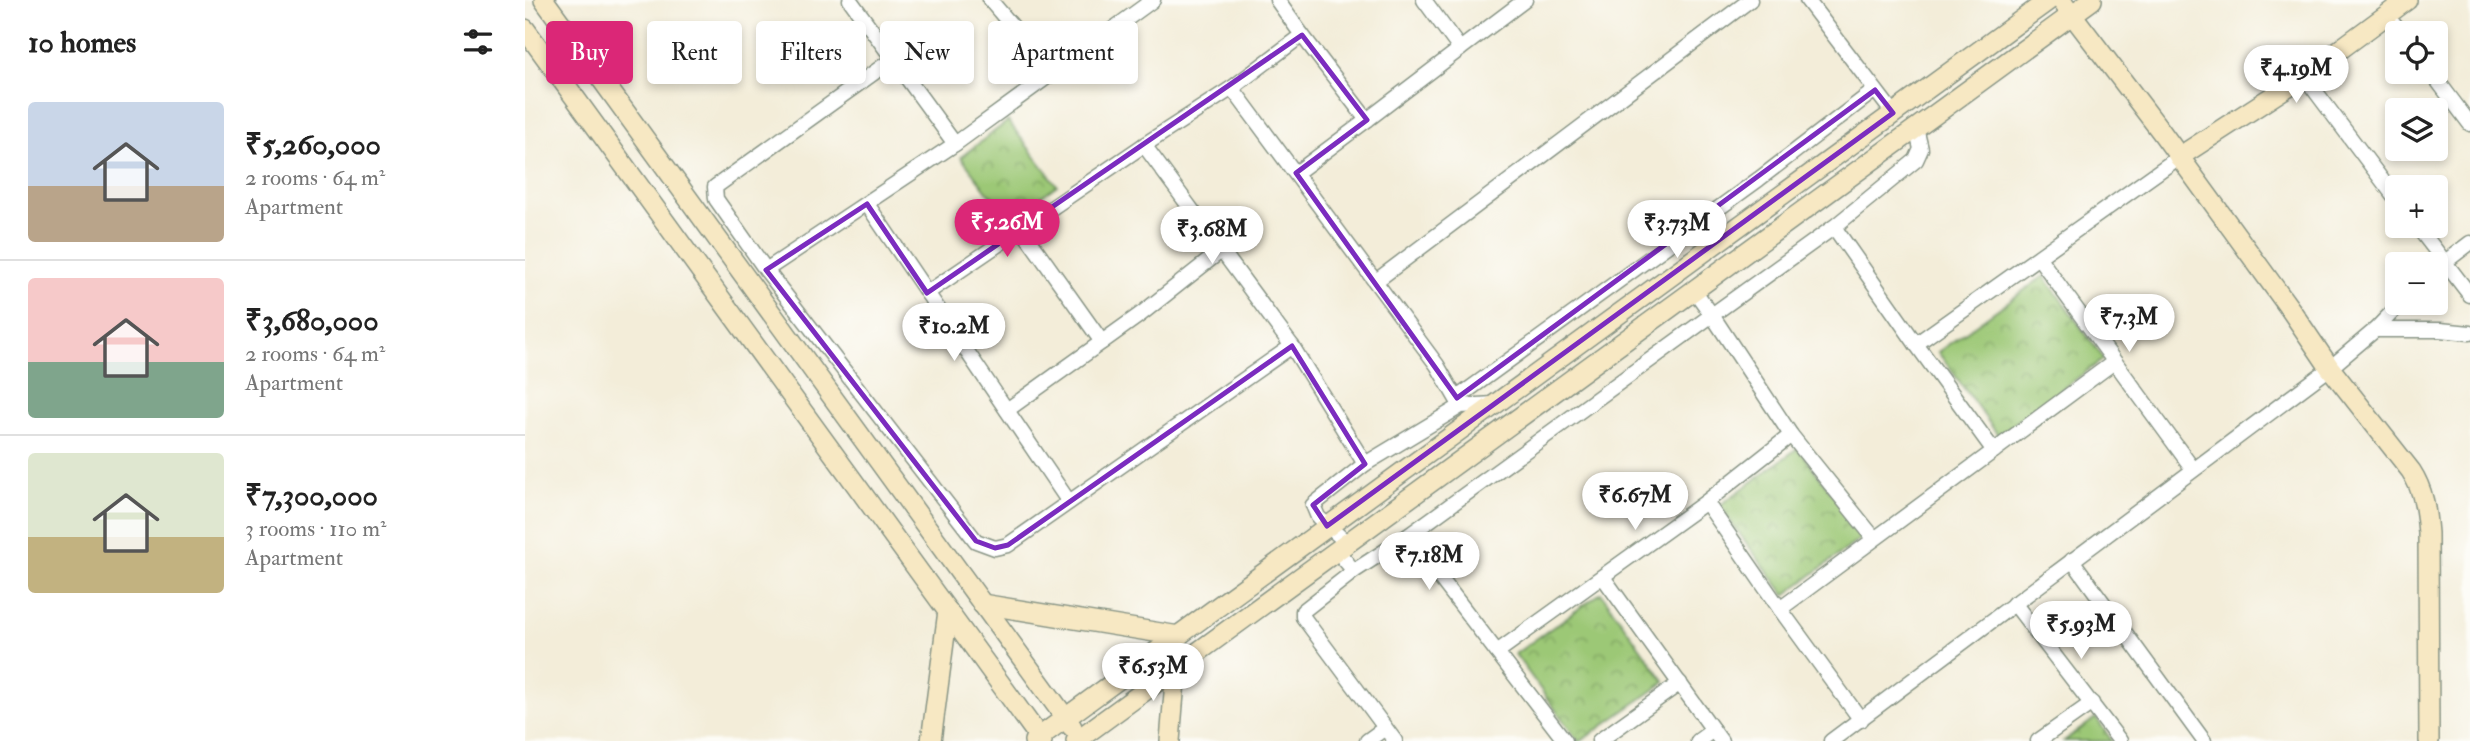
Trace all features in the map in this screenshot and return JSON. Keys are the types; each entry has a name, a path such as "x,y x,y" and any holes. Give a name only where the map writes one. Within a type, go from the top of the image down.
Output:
{"main road":[{"path":"544,0 1079,740 1916,128 2066,7 2091,0"},
{"path":"525,29 1039,740 1065,718 1327,526 2049,0"},
{"path":"2179,157 2304,76 2407,0"},
{"path":"2066,7 2179,157 2330,368 2421,486 2428,533 2429,741"},
{"path":"982,604 1179,636"},
{"path":"931,741 948,611"},
{"path":"1170,741 1176,669"}],"street":[{"path":"850,0 880,41"},
{"path":"990,0 1008,21"},
{"path":"1123,21 1153,0"},
{"path":"1277,0 1367,120"},
{"path":"1425,0 1460,49"},
{"path":"1296,173 1525,0"},
{"path":"1376,281 1750,0"},
{"path":"1807,0 1893,113"},
{"path":"2386,15 2391,21"},
{"path":"927,293 1232,88 1302,35"},
{"path":"880,68 715,187 716,199 766,270 976,541 995,548 1008,545 1292,345"},
{"path":"2304,76 2385,184"},
{"path":"911,84 955,144"},
{"path":"766,270 955,144 1035,84"},
{"path":"2440,84 2470,124"},
{"path":"1232,88 1437,365 1459,402"},
{"path":"1354,571 1342,547 1314,512 1313,505 1365,464 1459,402 1875,90"},
{"path":"1395,741 1303,617 1303,611 1354,571 1408,536 1834,227 1916,160 1921,149 1916,128"},
{"path":"1144,145 1292,345 1365,464"},
{"path":"1916,344 2179,157"},
{"path":"867,204 1069,502"},
{"path":"1834,227 1994,451"},
{"path":"1021,228 1103,342"},
{"path":"2426,238 2437,252"},
{"path":"2448,260 2470,243"},
{"path":"1007,411 1103,342 1222,250"},
{"path":"2039,258 2193,469"},
{"path":"2448,266 2470,295"},
{"path":"1694,290 1791,435 1874,538"},
{"path":"1831,741 2330,368 2389,315"},
{"path":"2375,330 2470,333"},
{"path":"1780,609 2113,362"},
{"path":"1459,402 1495,404"},
{"path":"1497,652 1706,502 1791,435"},
{"path":"1706,502 1861,720"},
{"path":"1408,536 1565,741"},
{"path":"2072,560 2204,741"},
{"path":"1603,577 1717,735 1698,741"},
{"path":"2014,603 2120,741"},
{"path":"1599,741 1680,683"},
{"path":"2038,741 2092,703"},
{"path":"1367,741 1385,728"}],"highlighted area":[{"path":"1302,35 1367,120 1296,173 1457,398 1875,90 1893,113 1327,526 1313,505 1365,464 1292,346 1008,545 995,548 976,541 766,270 867,204 927,293"}],"green space":[{"path":"1008,121 1057,185 1009,220 961,157"},
{"path":"2044,276 2104,359 1998,435 1938,352"},
{"path":"1798,448 1864,536 1785,595 1719,506"},
{"path":"1601,593 1665,682 1578,741 1515,654"},
{"path":"2096,718 2112,741 2064,741"}]}
